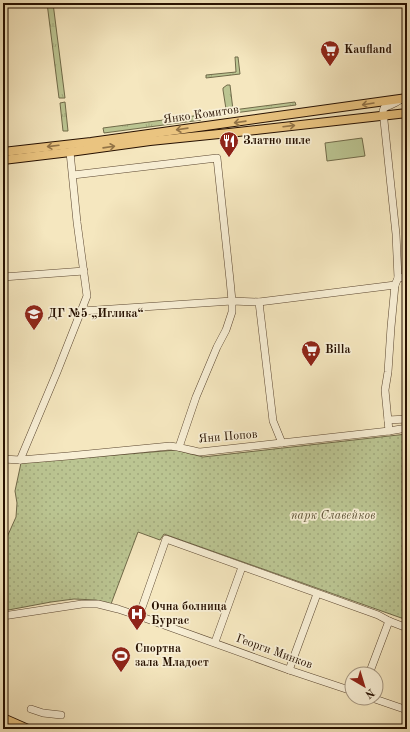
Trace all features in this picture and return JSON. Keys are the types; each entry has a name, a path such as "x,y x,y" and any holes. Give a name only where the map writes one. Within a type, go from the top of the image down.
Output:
{"main road":[{"name":"Янко Комитов","path":"3,152 99,141 405,98"},
{"name":"Янко Комитов","path":"3,160 150,141 407,113"},
{"path":"3,718 28,729"}],"street":[{"name":"Янко Комитов","path":"383,116 384,108 405,98"},
{"path":"383,116 396,234 396,282 385,390 390,431"},
{"path":"20,460 87,296 70,152"},
{"path":"73,175 218,158 232,312 226,330 217,347 196,397 179,447"},
{"path":"3,277 84,271"},
{"path":"82,311 232,301 259,302 396,282 407,277"},
{"path":"259,302 272,420 282,443"},
{"path":"388,420 407,419"},
{"name":"Яни Попов","path":"3,459 20,460 86,455 170,446 200,452 407,428"},
{"path":"139,616 166,539 378,615 388,621 407,628"},
{"path":"215,642 242,567"},
{"path":"289,670 318,594"},
{"name":"Георги Минков","path":"3,616 82,604 98,604 118,609 215,642 289,670 344,688"},
{"path":"372,666 388,621"},
{"path":"384,702 407,710"},
{"path":"31,709 43,713 61,715"}],"green space":[{"path":"47,3 53,3 65,98 59,98"},
{"path":"235,57 238,57 240,74 206,78 206,75 236,72"},
{"path":"230,85 233,110 295,102 296,105 233,114 228,112 226,109 223,88"},
{"path":"65,102 68,131 63,131 60,103"},
{"path":"201,115 201,120 104,133 103,128"},
{"path":"362,138 365,156 327,161 325,143"},
{"name":"парк Славейков","path":"407,434 407,620 164,534 160,540 138,532 111,604 96,600 74,599 3,611 3,546 16,517 17,503 15,491 21,463 176,450 203,457"}],"place":[{"name":"Kaufland","path":"330,67"},
{"name":"Златно пиле","path":"229,158"},
{"name":"ДГ №5 „Иглика“","path":"34,331"},
{"name":"Billa","path":"311,367"},
{"name":"Oчна болница Бургас","path":"137,631"},
{"name":"Спортна зала Младост","path":"121,673"}]}
